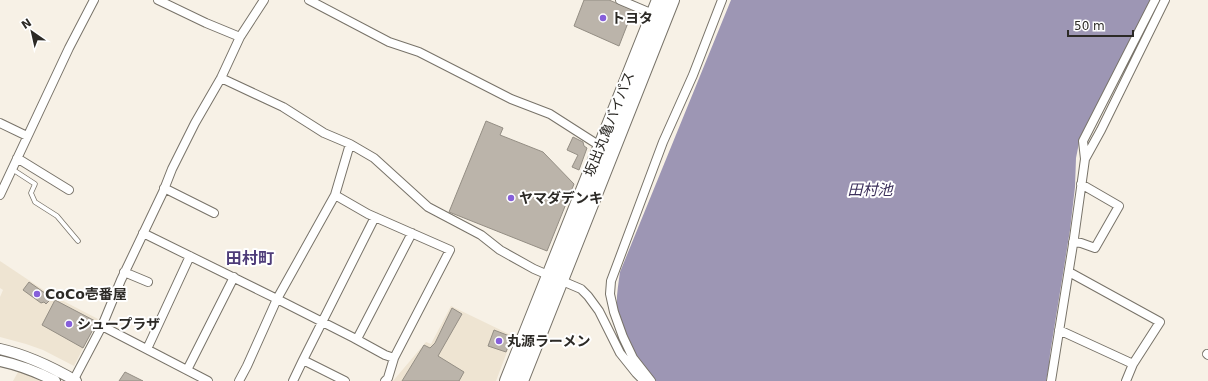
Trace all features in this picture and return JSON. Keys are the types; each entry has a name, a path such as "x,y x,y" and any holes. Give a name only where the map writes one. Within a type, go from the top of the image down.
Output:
{"highway":[{"name":"坂出丸亀バイパス","path":"521,381 600,146 659,0"},
{"name":"坂出丸亀バイパス","path":"507,381 555,278 672,0"}],"street":[{"path":"0,196 69,48 94,0"},
{"path":"158,0 211,26 240,37"},
{"path":"0,349 17,353 52,368 74,381 102,326 124,272 172,168 195,123 221,78 240,37 264,0"},
{"path":"309,0 388,42 419,52 511,99 550,114 600,146"},
{"path":"620,0 653,14"},
{"path":"651,381 633,358 623,338 614,312 610,294 611,281 663,142 693,75 722,0"},
{"path":"1051,381 1082,184 1085,159 1083,142 1155,0"},
{"path":"1085,159 1101,130 1165,0"},
{"path":"221,78 283,107 324,132 350,144 374,158 428,207 481,235 516,259 581,289 599,311 620,353 636,374 644,381"},
{"path":"0,123 27,136"},
{"path":"239,381 277,299 335,194 350,144"},
{"path":"17,158 69,190"},
{"path":"54,181 58,173"},
{"path":"1074,242 1095,248 1118,206 1082,184"},
{"path":"164,188 214,213"},
{"path":"335,194 375,217 450,250 394,358 388,378 385,381"},
{"path":"293,381 375,217"},
{"path":"143,233 357,339 385,355 394,358"},
{"path":"357,339 412,233"},
{"path":"147,349 190,256"},
{"path":"124,272 148,282"},
{"path":"1069,272 1160,322 1133,364 1126,381"},
{"path":"188,370 234,277"},
{"path":"102,326 208,381"},
{"path":"1059,330 1133,364"},
{"path":"304,360 345,381"},
{"path":"0,361 21,366 55,381"}],"lane":[{"path":"12,169 35,184 31,193 35,202 58,216 78,241"}],"shaded area":[{"path":"0,261 48,293 98,319 74,366 43,350 0,337 0,297 3,290 0,288"},
{"path":"451,306 513,336 496,381 393,381 426,342 431,344"},
{"path":"18,372 25,373 42,381 13,381"}],"water":[{"name":"田村池","path":"731,0 1152,0 1079,143 1076,158 1075,187 1070,230 1046,381 656,381 650,375 628,343 620,326 618,318 617,295 620,272"}],"building":[{"name":"トヨタ","path":"584,0 609,0 633,10 619,46 574,26"},
{"name":"ヤマダデンキ","path":"486,121 503,128 500,135 543,152 574,184 547,251 449,212"},
{"path":"573,137 583,142 584,146 587,148 579,170 572,167 578,155 567,150"},
{"path":"29,282 52,298 46,304 44,302 41,303 23,290"},
{"name":"シュープラザ","path":"55,300 97,322 83,348 42,325"},
{"path":"452,308 462,314 438,356 464,372 459,381 402,381 424,345 430,348 435,343"},
{"path":"494,330 512,337 506,352 488,346"},
{"path":"125,372 143,381 119,381"}],"place":[{"name":"トヨタ","path":"603,18"},
{"name":"ヤマダデンキ","path":"511,198"},
{"name":"CoCo壱番屋","path":"37,294"},
{"name":"シュープラザ","path":"69,324"},
{"name":"丸源ラーメン","path":"499,341"}],"district":[{"name":"田村町","path":"250,258"}]}
